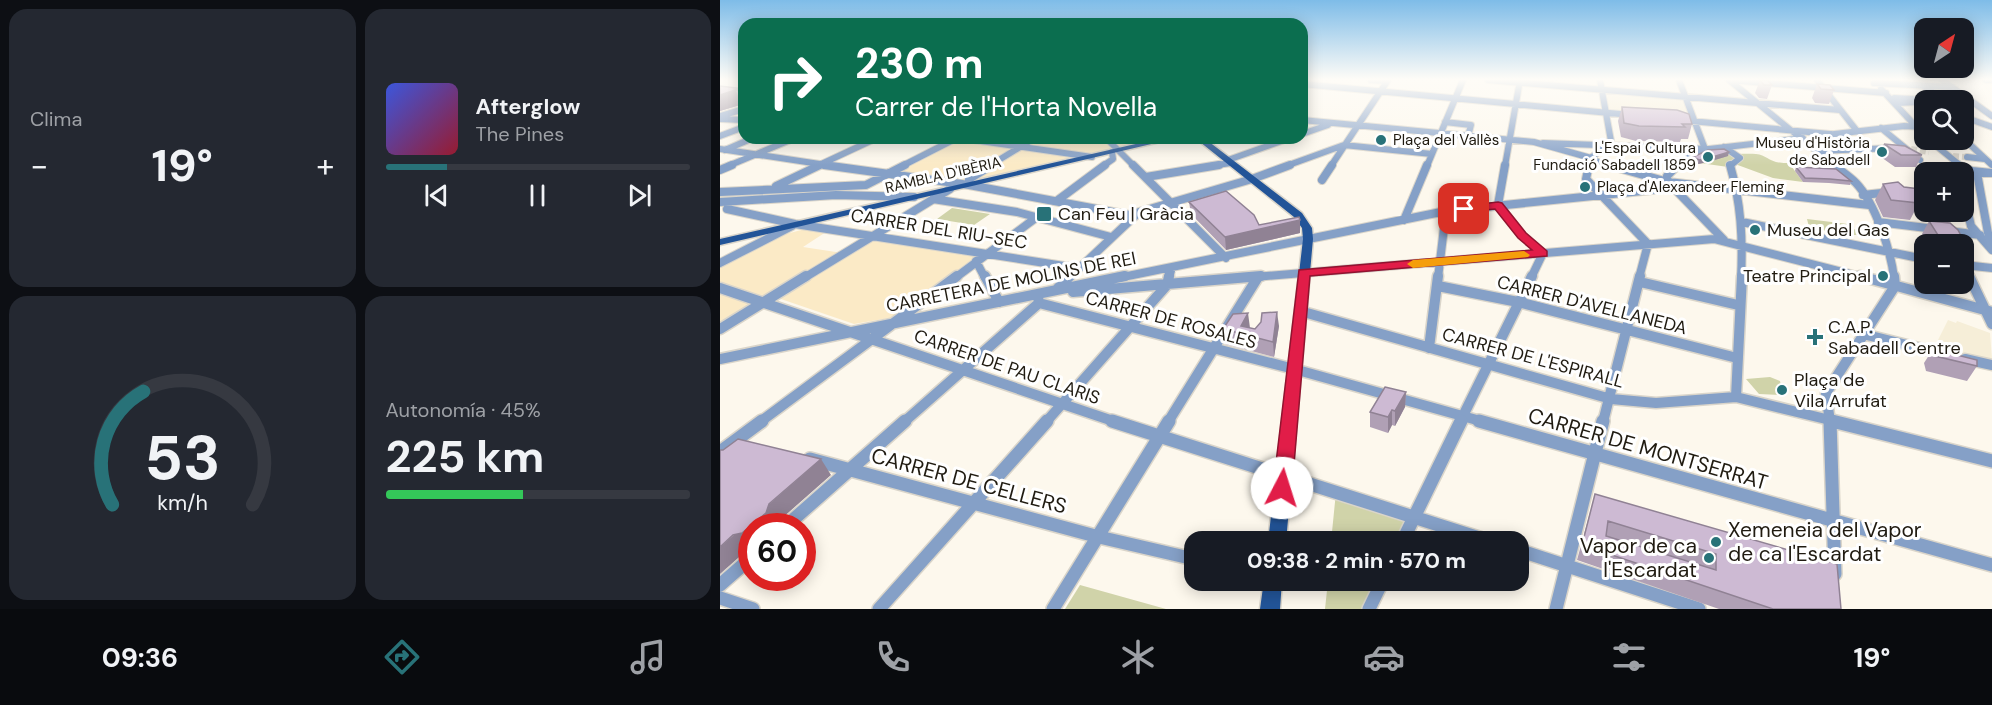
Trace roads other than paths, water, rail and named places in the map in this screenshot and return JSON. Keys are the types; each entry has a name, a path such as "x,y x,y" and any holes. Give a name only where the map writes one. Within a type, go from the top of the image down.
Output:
{"main road":[{"name":"RAMBLA D'IBÈRIA","path":"720,242 1146,144"},
{"path":"1207,144 1298,215 1307,228 1308,239 1278,531"},
{"path":"1270,609 1272,591"}],"street":[{"path":"1322,180 1369,108"},
{"path":"1404,220 1451,108"},
{"path":"1515,108 1498,205 1522,235 1543,253"},
{"path":"1565,108 1604,112 1638,117 1621,116 1604,112"},
{"path":"1604,108 1609,121 1611,141 1591,159 1586,179 1648,244"},
{"path":"1690,108 1705,149"},
{"path":"1764,108 1857,184 1878,222 1891,253 1895,286 1826,393 1830,422 1835,587"},
{"path":"1821,108 1840,110 1857,130"},
{"path":"1899,108 1914,125"},
{"path":"1980,108 1992,118"},
{"path":"721,116 738,111"},
{"path":"721,116 738,119"},
{"path":"1609,121 1621,116"},
{"path":"1974,123 1992,118"},
{"path":"1670,119 1830,134"},
{"path":"1974,120 1992,127"},
{"path":"1308,121 1543,143 1705,149 1914,125"},
{"path":"1445,122 1471,125 1468,136"},
{"path":"1308,132 1332,123"},
{"path":"1881,128 1909,148 1920,160"},
{"path":"720,136 738,129"},
{"path":"1543,143 1670,185 1735,189 1869,205"},
{"path":"722,150 738,144"},
{"path":"720,170 781,144"},
{"path":"772,188 865,144"},
{"path":"720,192 867,185 947,144"},
{"path":"1006,144 1092,157"},
{"path":"969,185 969,179 1025,144"},
{"path":"1110,144 1226,258"},
{"path":"1146,177 1230,162 1275,144"},
{"path":"722,150 969,185 1058,200 1121,214 1137,214 1252,179 1344,145 1432,154"},
{"path":"1724,147 1740,158 1730,165 1740,200 1743,244 1738,305 1736,397"},
{"path":"1816,151 1909,148"},
{"path":"1974,148 1992,165"},
{"path":"1705,149 1672,169 1667,176 1670,185 1724,240"},
{"path":"1939,150 1977,173 1992,173"},
{"path":"1058,200 1113,159 1115,151"},
{"path":"1929,152 1943,154"},
{"path":"1967,157 1986,159"},
{"path":"1977,173 1983,233"},
{"name":"CARRETERA DE MOLINS DE REI","path":"720,359 999,302 1038,298 1054,291 1226,258 1446,211 1600,195 1670,185"},
{"path":"720,329 950,189"},
{"path":"1863,195 1913,190"},
{"path":"1902,191 1914,198"},
{"path":"720,202 836,195 914,197"},
{"path":"1981,199 1992,201"},
{"path":"724,211 743,200"},
{"path":"933,200 1037,217 1111,237"},
{"name":"CARRER DEL RIU-SEC","path":"724,211 795,225 815,225 1077,268"},
{"path":"1429,348 1442,262 1446,211"},
{"path":"1054,291 1137,214"},
{"path":"720,452 740,443 895,322 1037,217"},
{"path":"1974,220 1992,250"},
{"path":"1742,222 1914,257"},
{"path":"1878,222 1983,233"},
{"path":"720,263 795,225"},
{"path":"801,513 965,369 1038,298 1304,273 1648,244 1724,240 1989,311"},
{"path":"1556,609 1641,282 1648,244"},
{"path":"1407,531 1543,253"},
{"path":"976,261 999,302"},
{"path":"1974,266 1992,268"},
{"path":"879,609 1132,326 1167,285 1172,267"},
{"path":"1053,609 1099,537 1157,437 1258,277"},
{"path":"1641,282 1738,305"},
{"path":"1974,283 1989,311 1992,324"},
{"name":"CARRER D'AVELLANEDA","path":"1438,286 1518,302 1737,358"},
{"name":"CARRER DE PAU CLARIS","path":"720,288 965,369 1157,437 1459,531"},
{"name":"CARRER DE ROSALES","path":"1038,298 1213,350 1294,369"},
{"name":"CARRER DE L'ESPIRALL","path":"1300,311 1611,399 1656,403 1736,397 1992,461"},
{"path":"1863,334 1992,365"},
{"name":"CARRER DE MONTSERRAT","path":"1294,369 1992,565"},
{"name":"CARRER DE CELLERS","path":"793,455 851,468 1099,537 1184,557"},
{"path":"1529,554 1699,609"},
{"path":"720,585 738,569"},
{"path":"1369,609 1378,591"},
{"path":"720,598 753,609"}],"tunnel":[{"path":"1911,149 1929,152"},
{"path":"1953,156 1967,157"}],"place":[{"name":"Plaça del Vallès","path":"1381,140"},
{"name":"Museu d'Història de Sabadell","path":"1882,152"},
{"name":"L'Espai Cultura Fundació Sabadell 1859","path":"1708,157"},
{"name":"Plaça d'Alexandeer Fleming","path":"1585,187"},
{"name":"Can Feu | Gràcia","path":"1044,214"},
{"name":"Museu del Gas","path":"1755,230"},
{"name":"Teatre Principal","path":"1883,276"},
{"name":"C.A.P. Sabadell Centre","path":"1815,337"},
{"name":"Plaça de Vila Arrufat","path":"1782,390"},
{"name":"Xemeneia del Vapor de ca l'Escardat","path":"1716,542"},
{"name":"Vapor de ca l'Escardat","path":"1709,558"}]}
